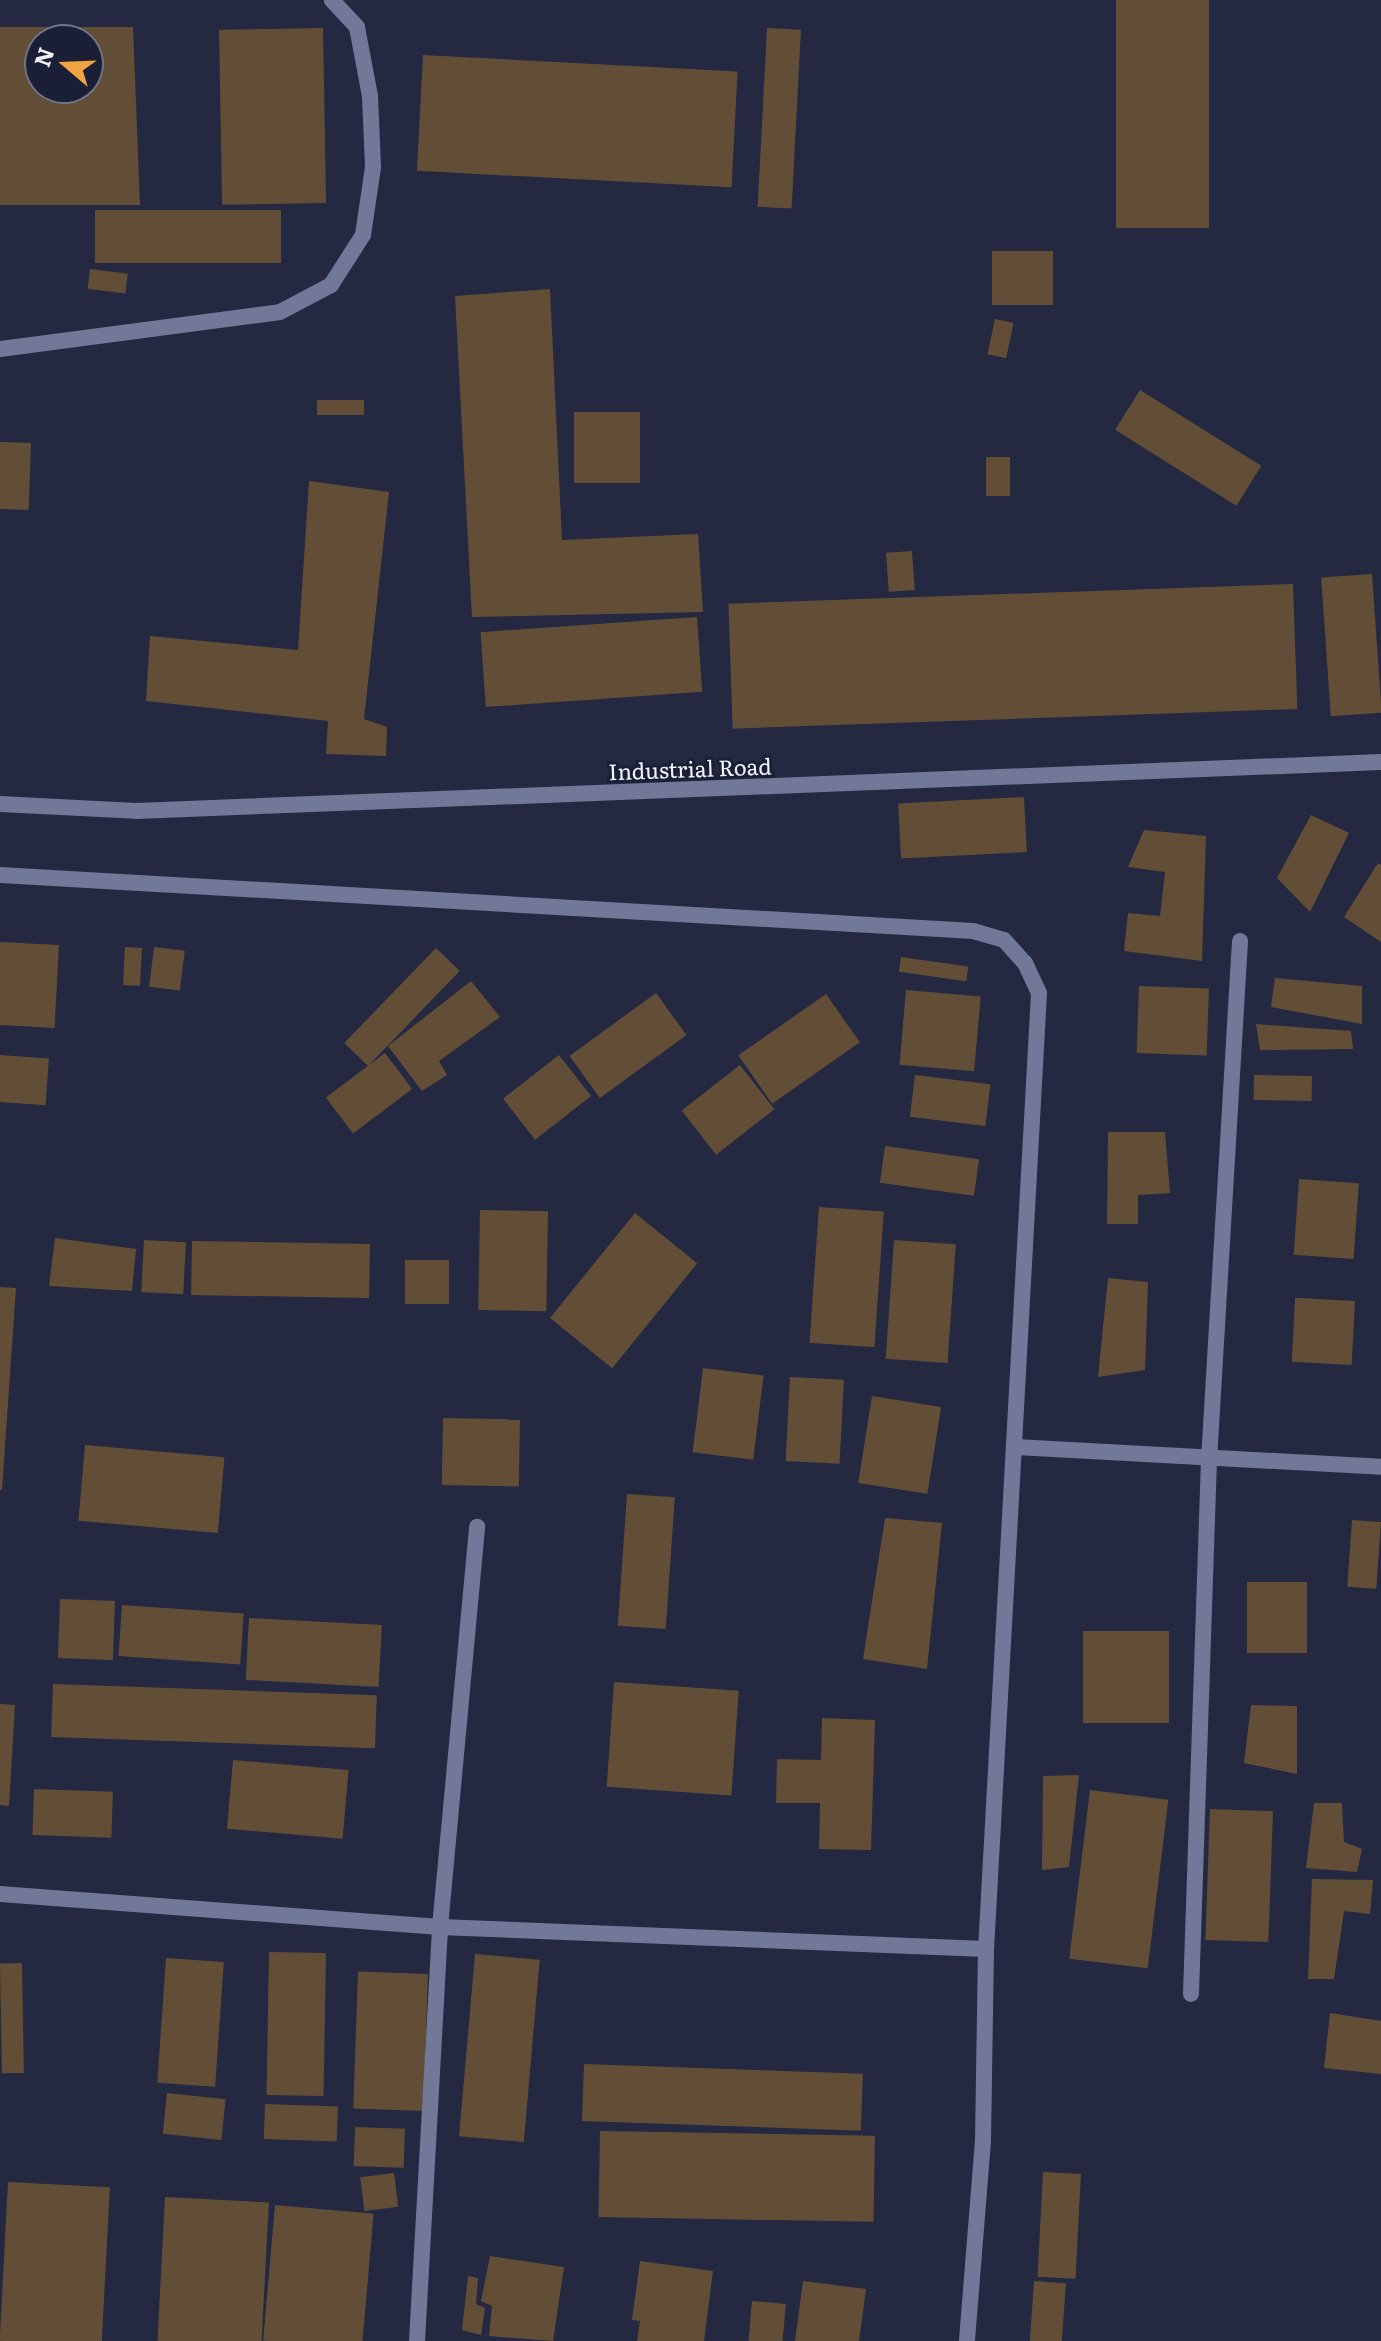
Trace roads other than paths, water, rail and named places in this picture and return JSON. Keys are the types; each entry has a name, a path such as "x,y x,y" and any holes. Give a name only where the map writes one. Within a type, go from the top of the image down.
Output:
{"street":[{"path":"0,349 280,312 331,285 363,235 373,167 370,96 357,27 332,0"},
{"name":"Industrial Road","path":"0,804 136,811 1381,762"},
{"path":"0,875 973,931 1004,940 1025,963 1039,993 986,1949 983,2141 967,2341"},
{"path":"1191,1994 1209,1460 1240,941"},
{"path":"1015,1447 1381,1467"},
{"path":"417,2341 440,1927 477,1527"},
{"path":"0,1894 440,1927 986,1949"}]}
